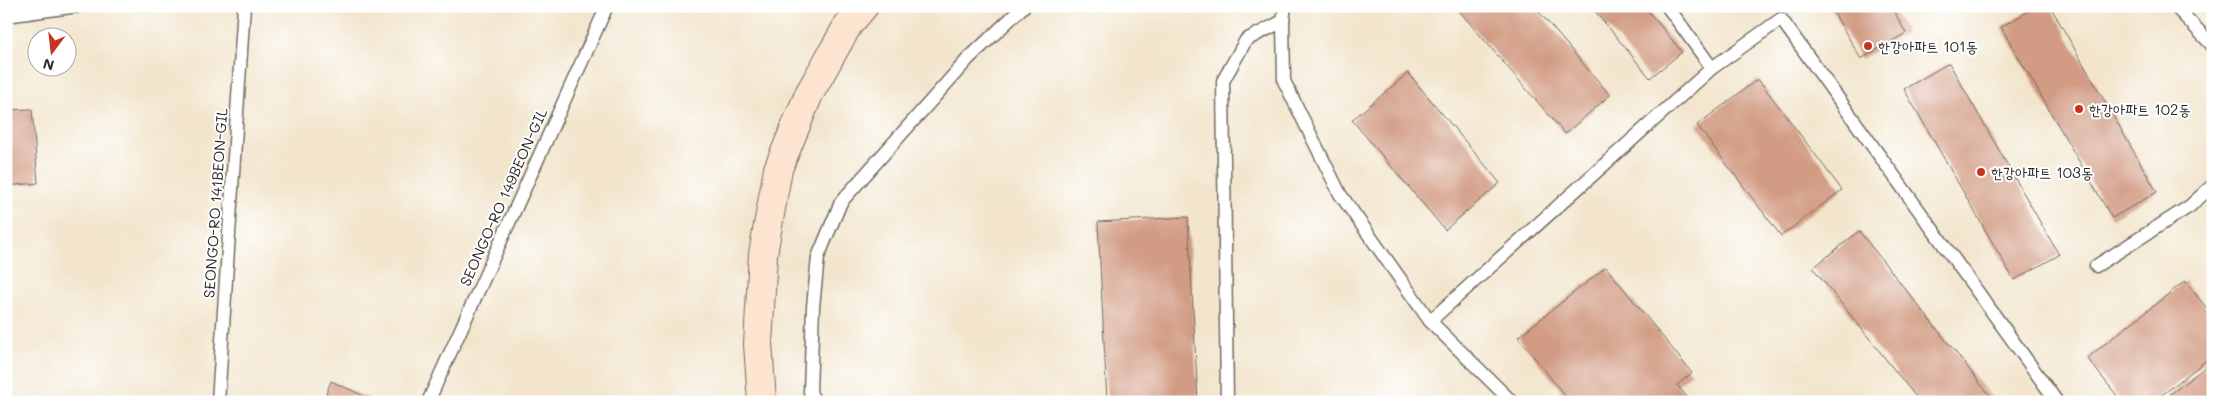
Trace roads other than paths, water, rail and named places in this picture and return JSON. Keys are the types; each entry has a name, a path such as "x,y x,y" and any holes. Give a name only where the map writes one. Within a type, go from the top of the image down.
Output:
{"street":[{"path":"762,402 758,344 763,254 778,169 809,94 848,25 864,6"}],"lane":[{"path":"6,16 78,6"},
{"name":"SEONGO-RO 141BEON-GIL","path":"218,402 244,6"},
{"name":"SEONGO-RO 149BEON-GIL","path":"428,402 607,6"},
{"path":"815,402 810,392 813,307 818,257 841,202 968,59 1024,6"},
{"path":"1286,6 1282,21 1284,81 1340,194 1430,321 1512,402"},
{"path":"1667,6 1712,68"},
{"path":"2175,6 2213,46"},
{"path":"1430,321 1712,68 1781,19 2057,402"},
{"path":"1227,402 1223,81 1246,40 1282,21"},
{"path":"2096,266 2190,206 2213,185"}],"place":[{"name":"한강아파트 101동","path":"1868,46"},
{"name":"한강아파트 102동","path":"2079,109"},
{"name":"한강아파트 103동","path":"1981,172"}]}
